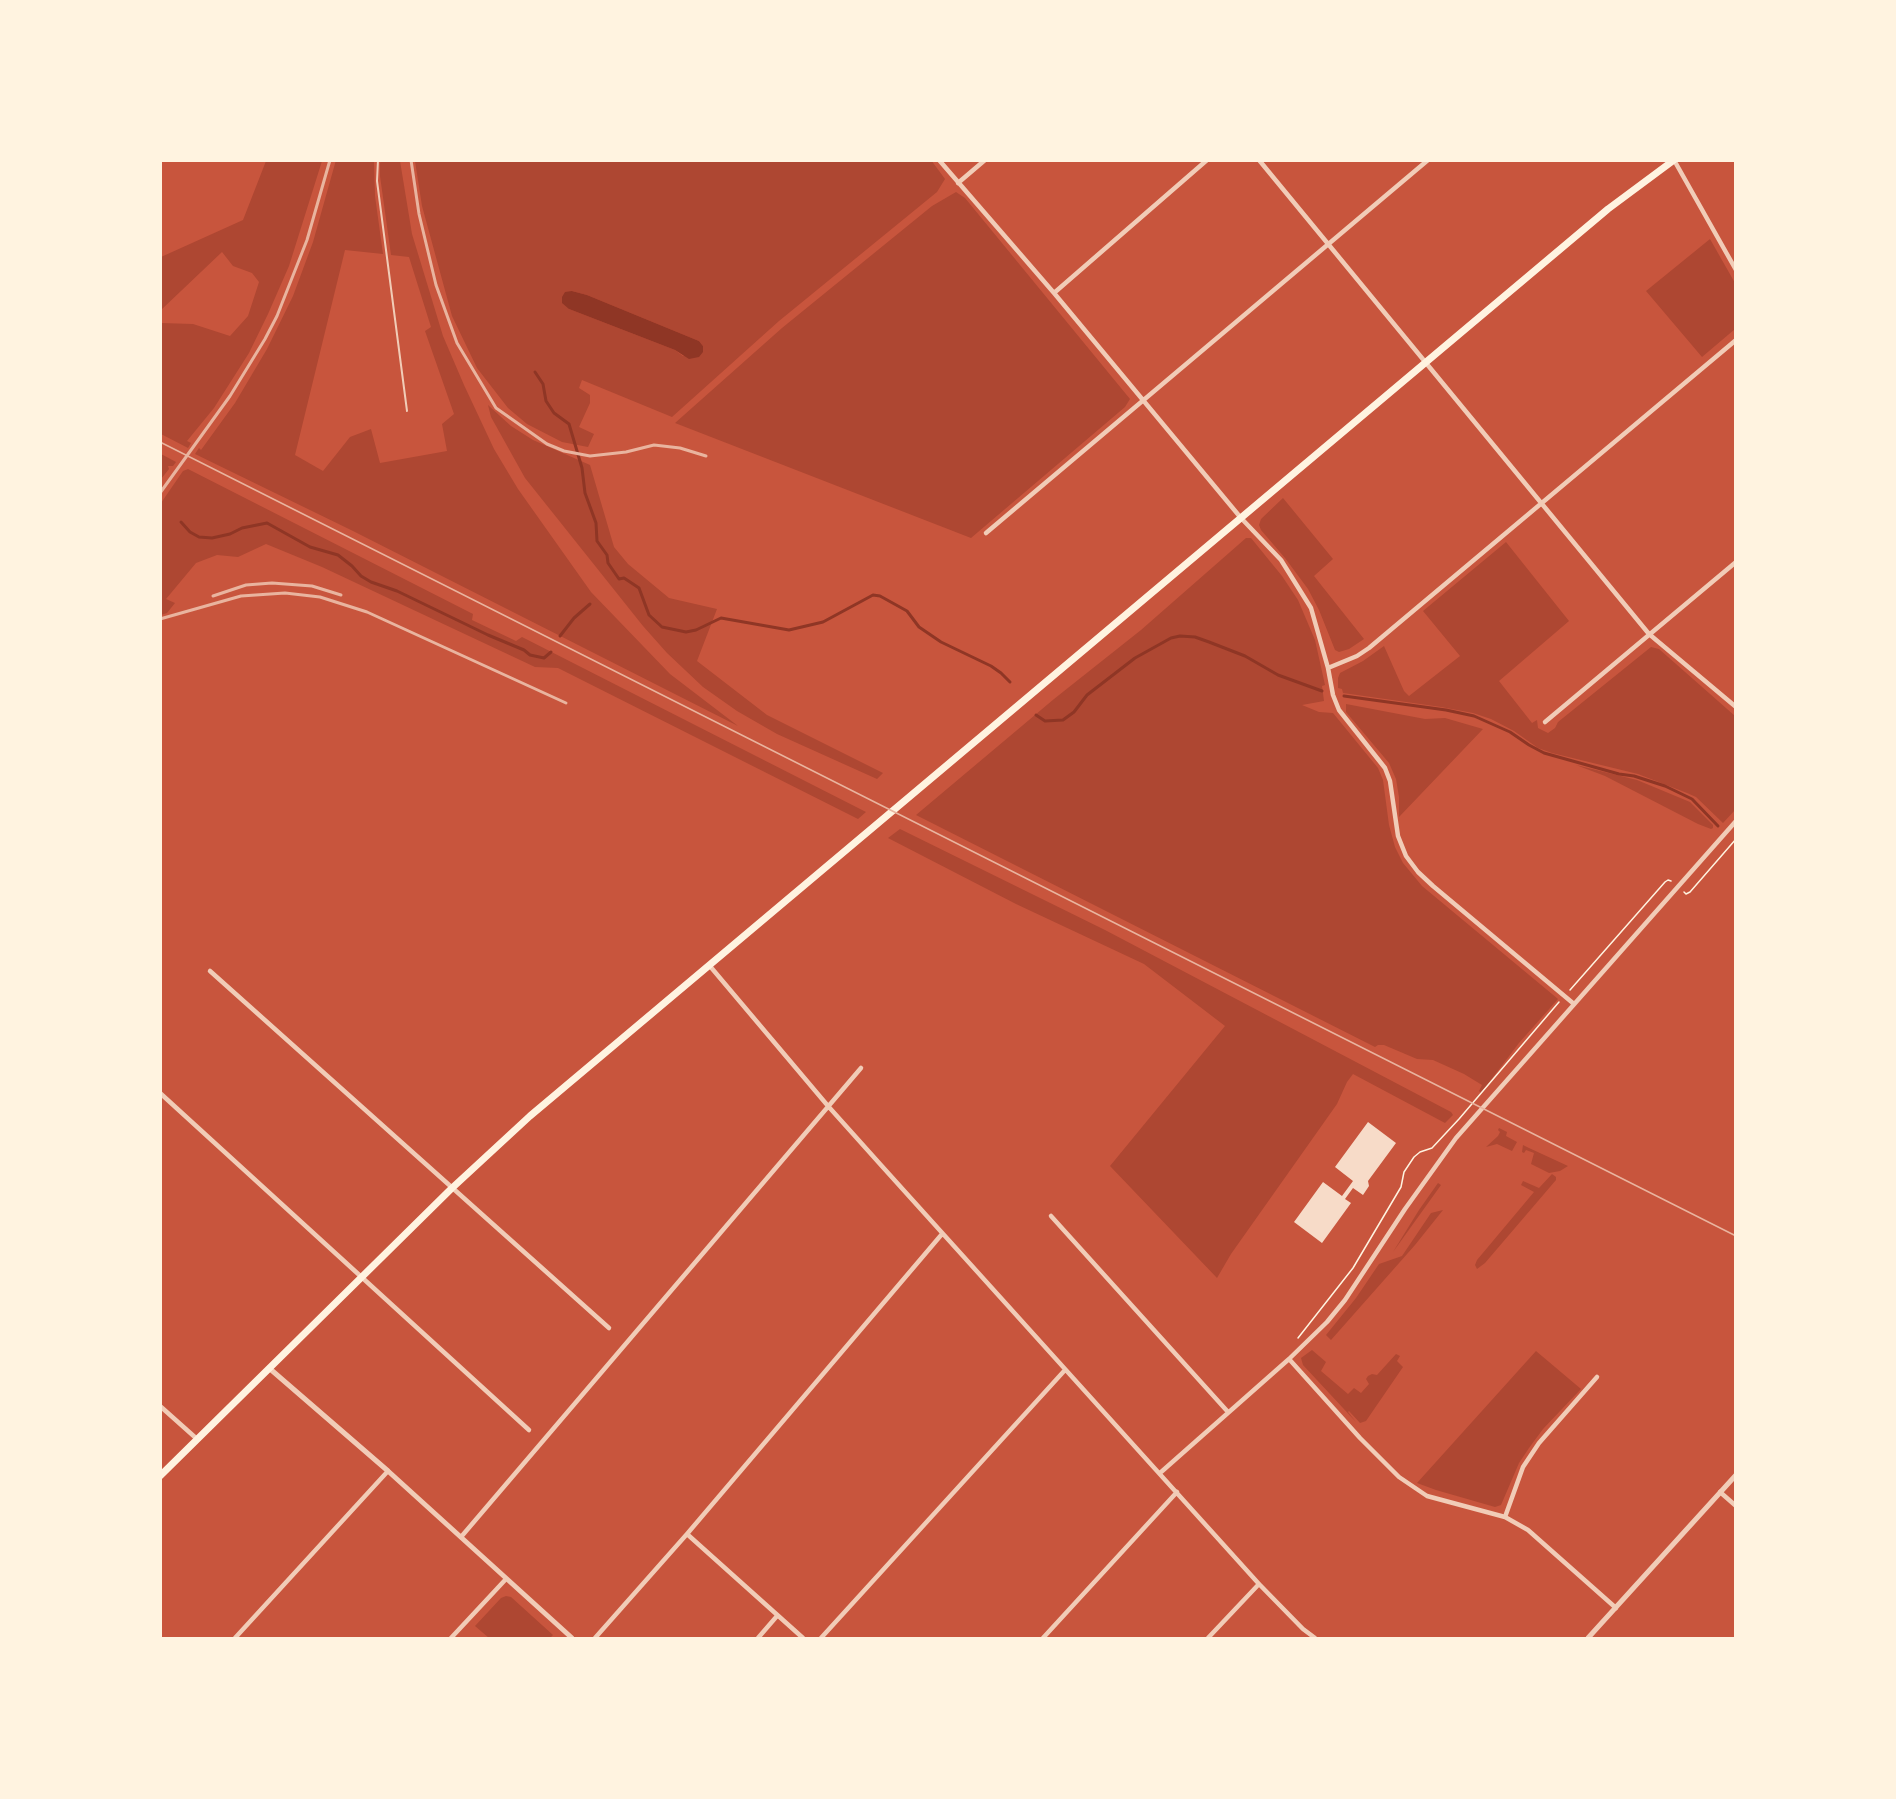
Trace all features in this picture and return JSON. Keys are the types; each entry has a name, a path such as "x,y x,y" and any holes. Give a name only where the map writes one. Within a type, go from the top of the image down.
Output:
{"main road":[{"path":"160,1476 451,1189 530,1116 1608,208 1674,160"}],"street":[{"path":"939,160 1054,293 1241,518 1281,560 1311,608 1333,695 1339,710 1385,768 1391,788 1398,836 1406,856 1418,872 1574,1004"},
{"path":"958,183 985,160"},
{"path":"1054,293 1207,160"},
{"path":"1259,160 1649,634 1736,707"},
{"path":"986,533 1428,160"},
{"path":"1674,160 1736,270"},
{"path":"1328,668 1357,656 1369,648 1736,340"},
{"path":"1545,722 1736,562"},
{"path":"1160,1473 1321,1328 1345,1300 1405,1209 1456,1138 1736,821"},
{"path":"709,965 828,1106 942,1234 1259,1584 1303,1629 1315,1638"},
{"path":"210,971 609,1328"},
{"path":"461,1537 861,1068"},
{"path":"160,1093 529,1430"},
{"path":"1051,1216 1228,1412"},
{"path":"595,1638 687,1534 942,1234"},
{"path":"1289,1359 1360,1438 1399,1477 1426,1496 1505,1517 1528,1530 1616,1608"},
{"path":"269,1368 388,1471 572,1638"},
{"path":"820,1638 1065,1370"},
{"path":"1505,1517 1523,1467 1539,1443 1598,1377"},
{"path":"160,1406 197,1440"},
{"path":"235,1638 388,1471"},
{"path":"1588,1638 1736,1475"},
{"path":"1043,1638 1177,1492"},
{"path":"1720,1492 1736,1506"},
{"path":"687,1534 803,1638"},
{"path":"451,1638 506,1579"},
{"path":"1208,1638 1259,1584"},
{"path":"758,1638 777,1616"}],"lane":[{"path":"378,160 377,181 407,411"}],"path":[{"path":"1682,891 1689,893 1736,839"},
{"path":"1569,991 1665,882 1670,880 1672,882"},
{"path":"1298,1338 1353,1268 1401,1187 1404,1172 1414,1157 1434,1147 1560,1001"}],"shaded area":[{"path":"336,160 374,161 375,196 383,254 345,250 295,455 323,471 350,437 371,429 380,463 447,451 442,424 454,414 425,331 431,327 409,257 391,255 380,163 381,161 400,161 412,234 443,336 494,449 518,489 591,592 670,674 738,726 353,531 195,454 199,448 201,450 235,403 267,349 293,296 313,242"},
{"path":"931,160 945,179 937,192 779,321 672,417 582,380 579,388 590,395 590,403 579,427 594,434 588,447 562,442 527,424 508,408 477,368 452,316 422,206 415,161","holes":["572,291 699,341 703,346 683,356 675,350 569,309"]},
{"path":"266,161 322,161 289,266 268,314 249,353 214,408 187,441 191,443 188,448 161,434 161,323 193,324 230,336 248,316 259,282 252,273 233,266 222,252 161,310 161,257 243,220"},
{"path":"956,192 965,198 1130,399 1125,407 971,538 675,423 782,328 932,206"},
{"path":"1710,239 1735,283 1735,329 1702,357 1646,291"},
{"path":"572,291 699,341 703,346 703,352 699,357 689,359 675,350 569,309 562,303 562,297 565,292"},
{"path":"488,405 511,426 533,440 590,465 614,547 628,564 669,598 717,609 697,661 767,715 883,773 877,779 777,734 737,711 703,687 667,653 643,626 525,478 491,417"},
{"path":"161,454 176,462 173,466 168,466 169,469 161,479"},
{"path":"188,469 473,614 472,620 516,641 522,637 866,812 858,819 558,668 535,667 322,567 266,544 238,557 217,555 196,563 166,599 175,603 167,613 161,615 161,503 183,471"},
{"path":"1283,498 1333,559 1314,576 1364,639 1349,649 1339,652 1335,650 1308,589 1261,530 1259,525 1261,519"},
{"path":"1246,538 1251,538 1282,576 1298,600 1315,640 1325,685 1322,686 1324,701 1302,705 1319,712 1333,713 1378,768 1383,780 1389,825 1395,847 1403,863 1422,886 1558,999 1519,1043 1481,1093 1479,1091 1482,1085 1464,1074 1433,1060 1417,1059 1384,1045 1375,1047 916,815 1054,699 1141,630"},
{"path":"1506,542 1569,621 1499,681 1532,723 1537,720 1538,728 1548,733 1555,728 1558,722 1651,647 1659,649 1735,716 1735,810 1723,823 1696,797 1638,774 1538,748 1514,731 1491,719 1441,707 1343,693 1342,689 1338,688 1340,673 1363,661 1384,646 1404,691 1409,696 1460,656 1423,611"},
{"path":"1346,704 1425,719 1445,718 1483,729 1399,817 1396,779 1389,763 1346,712"},
{"path":"1576,765 1637,780 1690,802 1713,825 1713,828 1698,824 1605,776"},
{"path":"900,829 1105,930 1453,1115 1445,1123 1353,1074 1337,1104 1231,1254 1217,1278 1110,1166 1225,1026 1144,964 1016,904 888,838"},
{"path":"1499,1128 1507,1132 1506,1136 1517,1142 1512,1151 1497,1144 1486,1147 1498,1136"},
{"path":"1523,1145 1568,1166 1560,1171 1549,1173 1531,1164 1534,1153 1526,1150 1522,1152"},
{"path":"1552,1174 1556,1180 1485,1263 1477,1269 1475,1265 1477,1260 1534,1192 1521,1185 1523,1181 1539,1188"},
{"path":"1438,1183 1441,1185 1393,1252 1419,1210"},
{"path":"1443,1210 1331,1340 1326,1335 1356,1298 1379,1264 1402,1256 1431,1213"},
{"path":"1312,1350 1326,1362 1321,1371 1348,1394 1354,1388 1361,1393 1369,1384 1366,1379 1368,1376 1377,1375 1396,1354 1400,1356 1397,1361 1403,1367 1366,1421 1360,1423 1349,1411 1356,1422 1303,1365 1301,1358"},
{"path":"1536,1351 1581,1389 1543,1429 1529,1448 1519,1463 1501,1505 1495,1507 1417,1483"},
{"path":"511,1597 553,1635 550,1638 489,1638 475,1626 501,1598"}],"building":[{"path":"1368,1122 1396,1143 1368,1181 1369,1186 1363,1195 1353,1188 1345,1199 1351,1203 1322,1243 1294,1222 1323,1182 1342,1196 1353,1181 1335,1167"}],"waterway":[{"path":"535,372 543,384 546,401 554,413 569,424 582,468 585,493 596,523 597,541 619,579 624,578 639,588 649,615 662,627 686,632 696,630 721,618 789,630 823,622 873,595 880,596 907,611 919,627 941,642 991,666 1010,682"},
{"path":"181,522 190,532 199,537 212,538 267,523 310,547 338,555 371,582 397,591 524,650 530,655 544,658 551,652"},
{"path":"560,636 574,618 590,604"},
{"path":"1036,715 1045,721 1063,720 1074,712 1087,695 1135,658 1171,638 1180,636 1195,637 1209,642 1245,656 1278,675 1322,691"},
{"path":"1344,696 1474,716 1510,732 1544,753 1665,786 1692,799 1718,826"}],"tram line":[{"path":"160,442 1736,1236"}],"railway":[{"path":"160,493 230,396 277,316 307,240 330,160"},
{"path":"411,160 419,214 436,285 457,343 496,408 547,444 564,451 590,456 626,452 654,445 680,448 706,456"},
{"path":"213,596 246,585 272,583 312,586 341,595"},
{"path":"160,619 241,596 285,593 320,597 367,612 566,703"}]}
